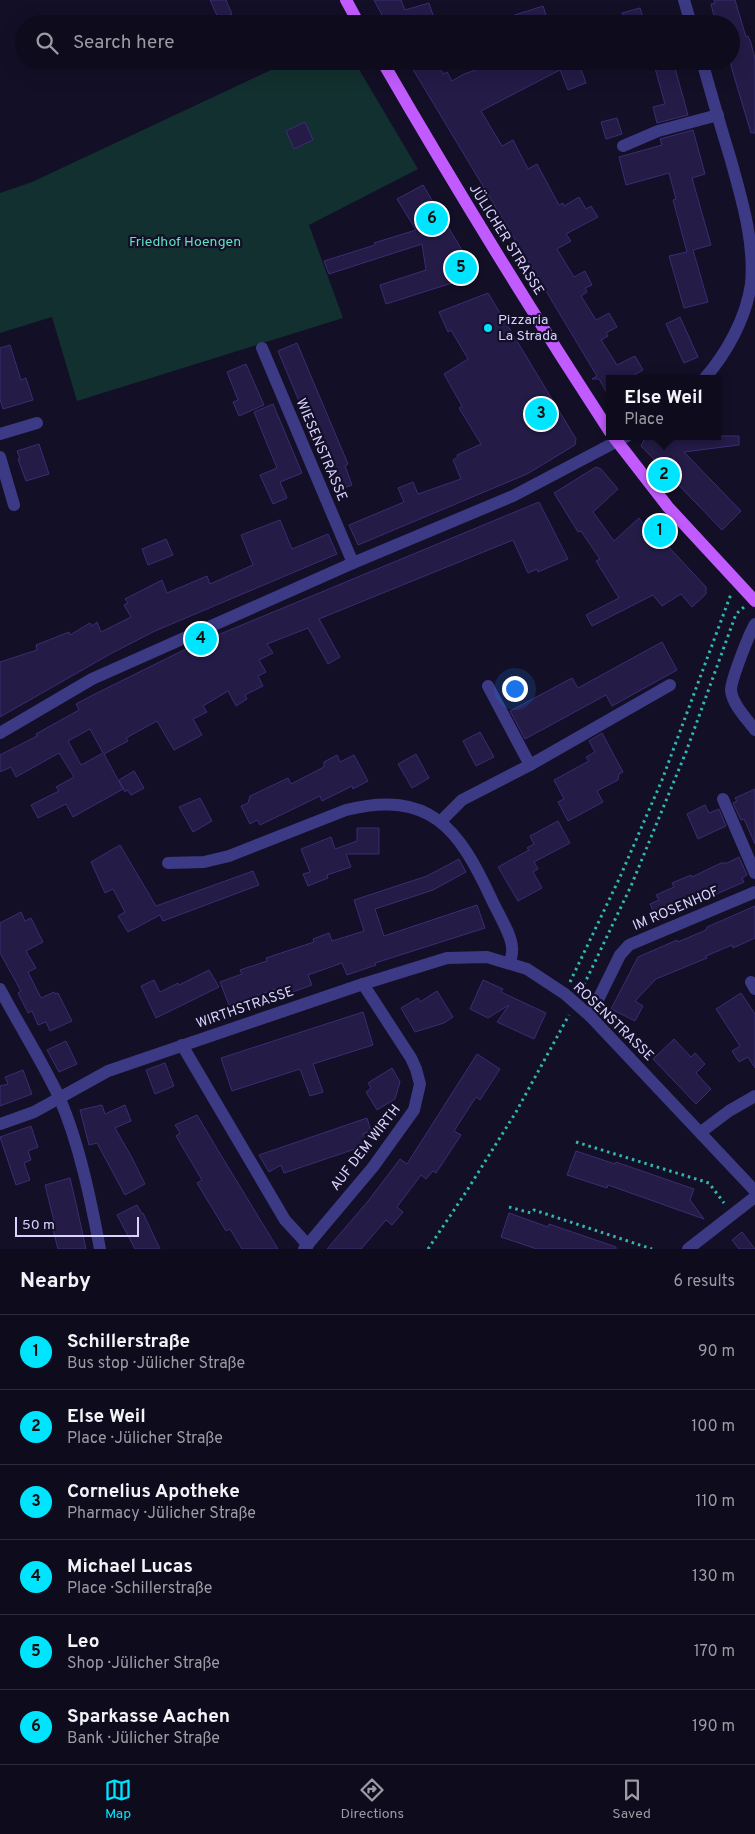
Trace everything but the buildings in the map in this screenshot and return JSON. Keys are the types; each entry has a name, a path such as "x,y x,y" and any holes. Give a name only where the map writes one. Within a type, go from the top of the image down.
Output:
{"main road":[{"path":"346,0 355,15"},
{"name":"JÜLICHER STRASSE","path":"387,70 449,176 558,352 606,421"},
{"name":"JÜLICHER STRASSE","path":"619,440 668,507 754,599"}],"street":[{"path":"684,0 688,15"},
{"path":"705,70 748,224 751,282 743,314 733,336 718,364 708,375"},
{"path":"623,146 658,131 718,115"},
{"name":"WIESENSTRASSE","path":"262,348 353,563"},
{"path":"0,434 38,423"},
{"path":"0,732 92,678 353,563 513,496 612,440"},
{"path":"0,457 14,504"},
{"path":"755,624 733,678 731,691 736,703 755,730"},
{"path":"441,822 462,800 530,765 670,685"},
{"path":"488,686 530,765"},
{"path":"722,799 755,873"},
{"path":"168,863 204,862 229,856 346,810 386,804 403,805 422,811 441,822 463,844 475,863 507,932 512,948 510,962"},
{"name":"IM ROSENHOF","path":"590,1016 620,955 629,945 755,892"},
{"name":"WIRTHSTRASSE","path":"0,1124 34,1112 108,1071 364,984 447,958 487,957 510,962"},
{"name":"ROSENSTRASSE","path":"510,962 527,969 564,994 590,1016 755,1191"},
{"name":"AUF DEM WIRTH","path":"182,1045 285,1220 306,1247 373,1167 407,1122 418,1099 420,1084 411,1058 364,984"},
{"path":"0,989 59,1098 81,1165 100,1249"},
{"path":"701,1132 729,1111 755,1096"},
{"path":"688,1249 755,1197"}],"path":[{"path":"564,994 620,877 662,780 735,580"},
{"path":"428,1249 516,1112 575,1004 631,886 686,752 736,614 754,599"},
{"path":"576,1142 709,1183 733,1214"},
{"path":"508,1206 531,1213 534,1210 652,1249"}],"green space":[{"name":"Friedhof Hoengen","path":"271,70 359,70 418,169 309,225 343,318 77,401 52,317 0,333 0,193 32,182"}],"place":[{"name":"Sparkasse Aachen","path":"432,219"},
{"name":"Leo","path":"461,268"},
{"name":"Pizzaria La Strada","path":"488,328"},
{"name":"Cornelius Apotheke","path":"541,414"},
{"name":"Else Weil","path":"664,475"},
{"name":"Schillerstraße","path":"660,531"},
{"name":"Michael Lucas","path":"201,639"}]}
